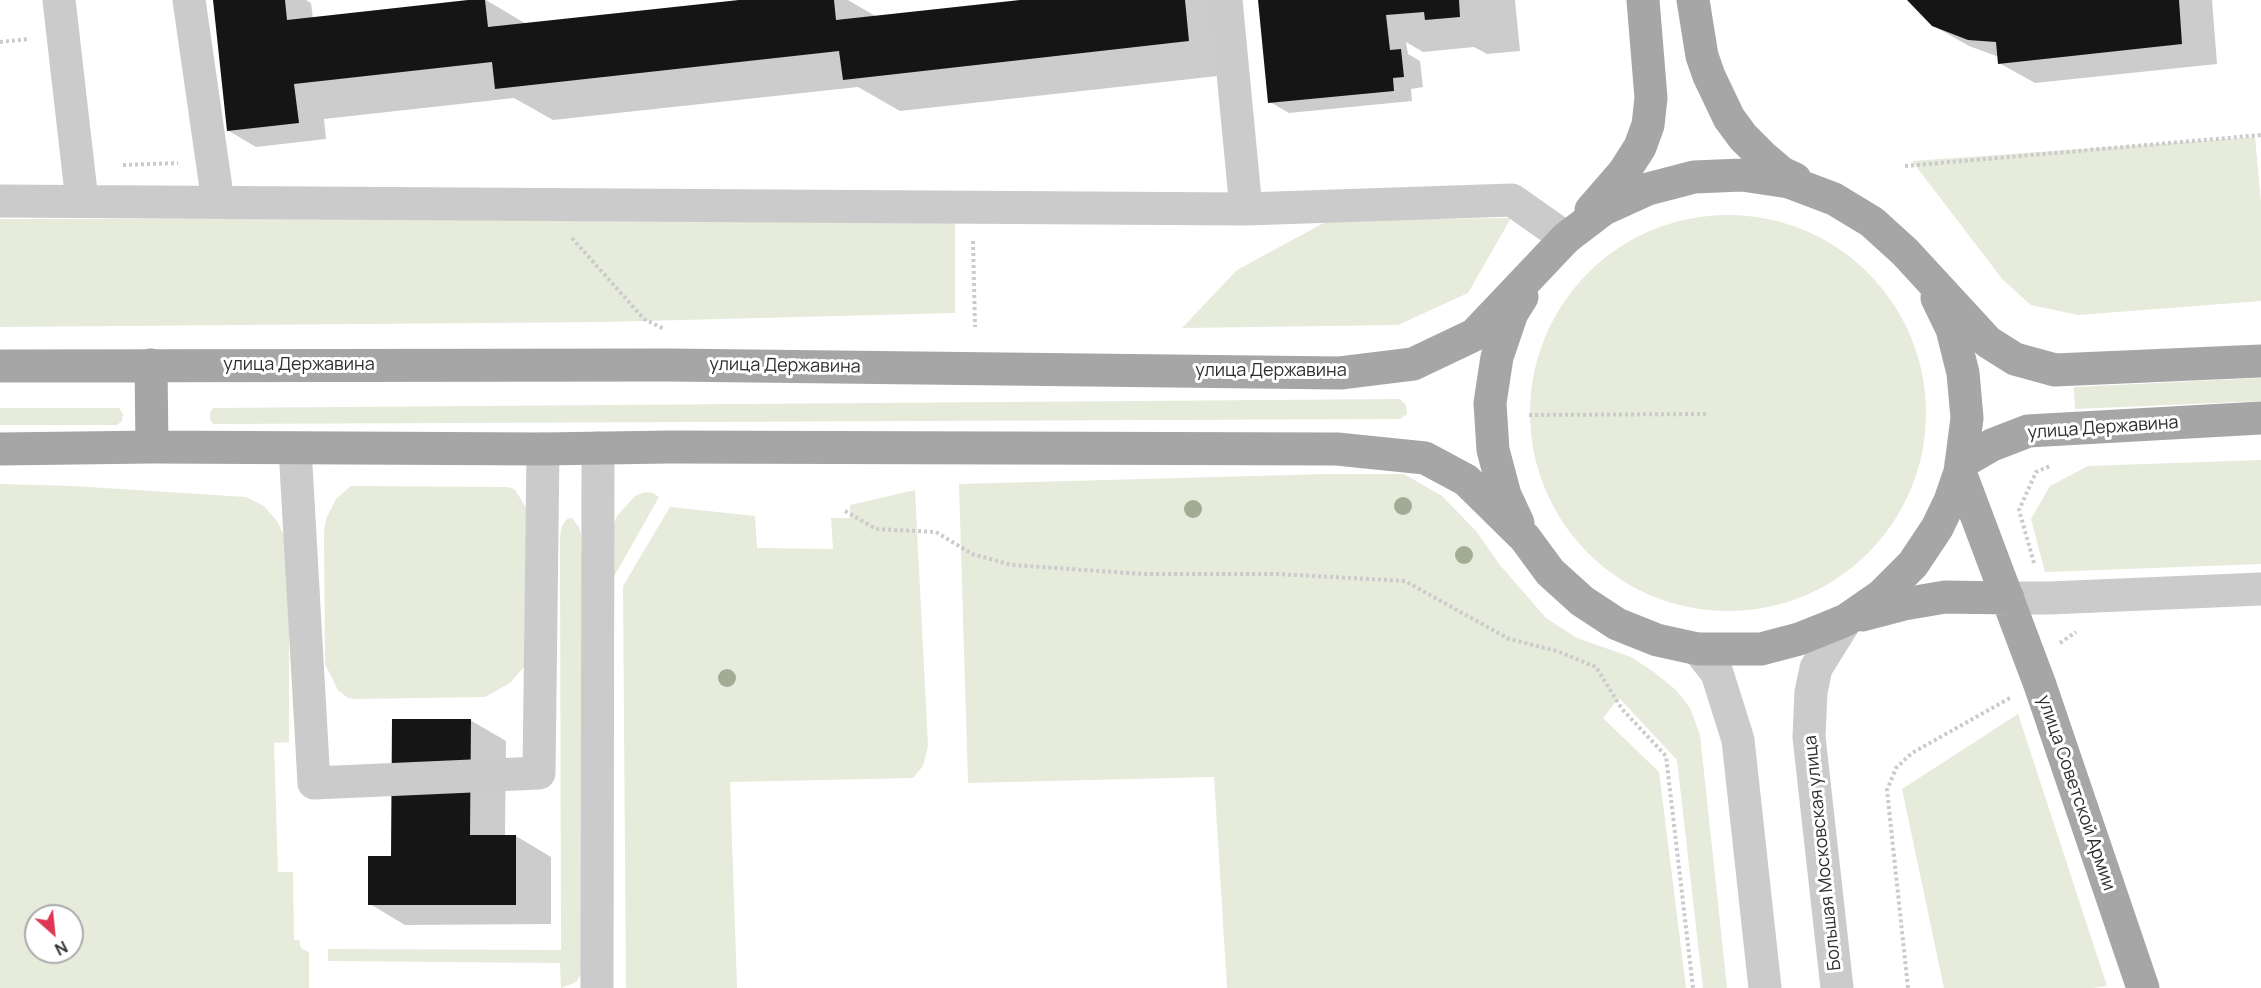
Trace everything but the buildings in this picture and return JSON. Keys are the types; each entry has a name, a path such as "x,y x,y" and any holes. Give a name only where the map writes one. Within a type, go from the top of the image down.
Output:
{"main road":[{"path":"1566,238 1624,172 1640,147 1648,124 1651,98 1643,0"},
{"path":"1693,0 1702,56 1708,76 1730,118 1743,137 1775,167 1834,199"},
{"name":"улица Державина","path":"0,366 668,365 1340,373 1413,364 1474,334 1536,272 1566,238 1604,209 1648,189 1694,177 1742,175 1789,182 1834,199 1872,222 1905,252 1988,342 2015,359 2055,370 2261,361"},
{"name":"улица Державина","path":"0,449 152,447 1348,450 1425,458 1466,480 1525,538 1550,572 1582,601 1617,624 1657,640 1698,649 1761,649 1799,639 1846,620 1882,595 1913,564 1937,528 1950,501 1961,467 1966,418 1963,373 1952,329 1932,288 1905,252"},
{"name":"улица Державина","path":"1525,538 1505,495 1499,473 1493,450 1490,404 1497,357 1512,313 1536,272"},
{"path":"151,365 152,447"},
{"name":"улица Державина","path":"1961,467 1992,445 2028,431 2261,418"},
{"name":"улица Советской Армии","path":"1961,467 2040,685 2143,988"},
{"path":"1846,620 1904,604 1945,597 2008,598"}],"street":[{"path":"59,0 82,201"},
{"path":"189,0 218,202"},
{"path":"1226,0 1246,209"},
{"path":"0,201 1246,209 1512,200 1566,238"},
{"path":"295,448 314,783 540,774 543,449"},
{"path":"597,988 598,448"},
{"path":"2008,598 2261,589"},
{"name":"Большая Московская улица","path":"1837,988 1809,737 1811,692 1816,668 1827,647 1846,620"},
{"path":"1698,649 1717,674 1738,740 1765,988"}],"path":[{"path":"0,42 40,38"},
{"path":"1905,166 2261,135"},
{"path":"119,165 186,163"},
{"path":"542,204 644,320 670,333"},
{"path":"973,207 975,327"},
{"path":"1529,415 1706,414"},
{"path":"2055,463 2036,472 2019,510 2058,644 2077,631"},
{"path":"845,510 876,529 936,532 972,554 1012,565 1143,574 1278,574 1405,581 1509,639 1557,651 1596,667 1622,709 1666,756 1693,988"},
{"path":"1908,988 1887,790 1896,768 1922,747 2001,702 2040,685"}],"shaded area":[{"path":"2255,137 2261,203 2261,301 2078,315 2031,305 2003,280 1912,161"},
{"path":"1728,215 1767,219 1804,230 1838,249 1868,273 1892,303 1911,337 1922,374 1926,413 1922,452 1911,489 1892,523 1868,553 1838,577 1804,596 1767,607 1728,611 1689,607 1652,596 1618,577 1588,553 1564,523 1545,489 1534,452 1530,413 1534,374 1545,337 1564,303 1588,273 1618,249 1652,230 1689,219"},
{"path":"955,218 955,313 604,322 0,327 0,219"},
{"path":"1511,218 1468,293 1398,325 1182,328 1237,270 1329,220"},
{"path":"2261,378 2261,401 2075,409 2074,387"},
{"path":"1400,399 1406,405 1407,414 1400,419 213,424 210,420 210,412 213,408"},
{"path":"0,408 119,408 123,414 122,421 117,425 0,425"},
{"path":"2261,460 2261,564 2045,572 2031,519 2050,486 2088,466"},
{"path":"1404,474 1442,496 1477,532 1499,564 1546,618 1577,638 1631,657 1676,690 1690,708 1700,735 1727,988 1703,988 1677,760 1619,698 1603,718 1659,772 1686,988 1227,988 1214,777 968,783 959,484"},
{"path":"0,484 73,486 246,497 264,506 277,521 289,546 289,742 274,743 278,872 293,872 294,940 299,940 301,948 309,952 309,988 0,988"},
{"path":"351,486 505,487 516,491 526,508 524,667 510,683 485,697 354,699 348,698 338,690 325,664 324,532 326,519 336,499"},
{"path":"915,490 928,746 923,766 913,778 730,782 737,988 626,988 623,586 670,507 755,516 757,548 833,549 831,518 850,518 850,505"},
{"path":"645,492 659,497 611,582 613,526 617,516 635,496"},
{"path":"572,518 579,527 581,535 583,972 576,982 561,988 560,963 328,961 328,949 561,950 560,536 562,526 567,519"},
{"path":"2018,714 2107,986 2092,988 1944,988 1902,789"}]}
